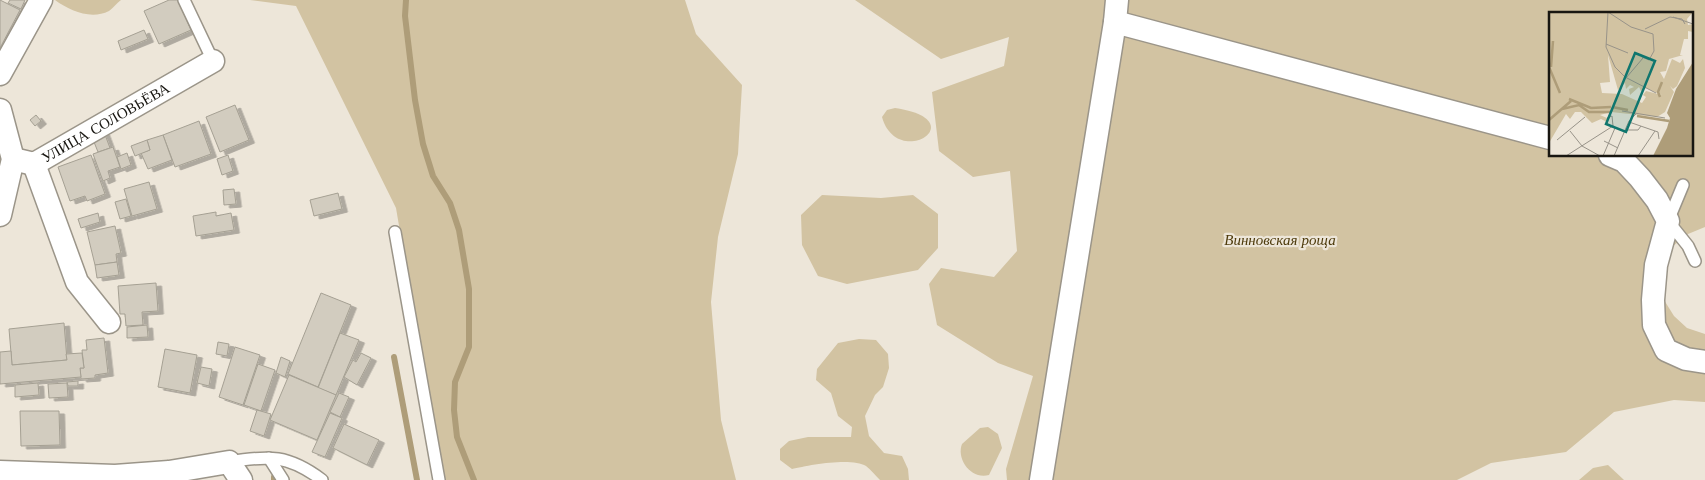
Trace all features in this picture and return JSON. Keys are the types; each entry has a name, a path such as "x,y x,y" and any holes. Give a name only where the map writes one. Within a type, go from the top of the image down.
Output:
{"street":[{"path":"0,74 40,0"},
{"path":"1041,480 1116,11 1549,138"},
{"name":"УЛИЦА СОЛОВЬЁВА","path":"24,161 213,61"},
{"path":"0,110 77,282 108,322"},
{"path":"1612,156 1624,161 1640,178 1658,200 1668,221 1656,265 1654,325 1666,350 1686,359 1705,362"},
{"path":"0,215 24,161"},
{"path":"0,472 41,477 235,471"}],"lane":[{"path":"184,0 213,61"},
{"path":"1684,185 1668,221 1688,246 1695,261"},
{"path":"395,232 438,480"},
{"path":"235,471 259,457 269,458 288,460 322,480"},
{"path":"269,458 283,480"}],"green space":[{"path":"55,0 121,0 109,11 95,15 74,11"},
{"path":"250,0 685,0 696,34 742,85 738,154 718,237 711,302 721,420 736,480 442,480 396,208 296,6"},
{"name":"Винновская роща","path":"855,0 1705,0 1705,227 1688,234 1673,246 1664,262 1664,300 1674,316 1687,328 1705,334 1705,402 1674,400 1614,412 1566,452 1491,463 1457,480 1007,480 1006,469 1033,376 998,363 937,325 929,284 941,268 994,277 1017,251 1010,171 973,177 939,151 932,92 1004,66 1009,37 941,59"},
{"path":"895,108 918,114 929,122 930,130 924,137 914,141 902,140 890,133 882,117 887,110"},
{"path":"822,195 881,198 913,195 938,214 938,248 918,270 847,284 818,276 802,245 801,215"},
{"path":"859,339 876,340 888,354 889,368 883,387 875,395 865,416 869,436 884,453 902,456 908,469 909,480 880,480 866,466 859,463 841,462 792,469 780,460 780,449 789,441 808,437 851,437 852,427 838,416 831,393 816,380 817,369 838,343"},
{"path":"988,427 998,434 1002,448 989,475 982,476 966,467 961,456 961,450 962,444 980,428"},
{"path":"1608,465 1624,480 1579,480 1593,468"}],"building":[{"path":"0,0 20,10 0,48"},
{"path":"10,0 25,0 21,9 8,3"},
{"path":"169,0 178,0 191,30 159,44 144,11"},
{"path":"144,30 148,39 121,50 118,41"},
{"path":"235,105 249,140 220,152 206,117"},
{"path":"36,115 41,121 35,126 30,120"},
{"path":"199,121 211,154 175,167 163,135"},
{"path":"104,132 110,148 98,152 92,137"},
{"path":"163,135 172,160 148,169 141,153 150,150 147,140"},
{"path":"147,140 150,150 135,156 131,146"},
{"path":"113,147 120,167 108,171 110,178 103,181 93,154"},
{"path":"127,153 131,165 121,169 117,157"},
{"path":"91,155 105,194 87,201 85,196 70,201 58,167"},
{"path":"228,155 233,171 222,175 217,159"},
{"path":"149,182 157,209 132,216 124,189"},
{"path":"234,189 236,204 224,205 223,190"},
{"path":"338,193 342,209 314,216 310,200"},
{"path":"126,199 131,216 120,219 115,202"},
{"path":"216,212 216,216 231,213 234,230 196,236 193,216"},
{"path":"98,213 100,222 81,228 78,219"},
{"path":"115,226 121,253 116,254 117,262 95,265 87,232"},
{"path":"117,262 119,275 97,278 95,265"},
{"path":"156,283 158,311 142,312 143,325 126,326 125,314 120,314 118,286"},
{"path":"321,293 351,305 318,387 288,374"},
{"path":"64,323 67,360 12,365 9,329"},
{"path":"147,325 148,337 127,338 127,327"},
{"path":"340,333 359,340 336,395 318,388"},
{"path":"104,338 108,373 95,375 95,378 81,379 80,368 84,368 82,350 87,350 86,340"},
{"path":"218,342 229,344 227,356 216,354"},
{"path":"235,347 260,355 243,405 219,397"},
{"path":"165,349 197,355 190,393 158,387"},
{"path":"11,351 12,365 67,360 66,354 82,353 84,368 80,368 81,377 0,384 0,352"},
{"path":"361,353 371,358 357,385 344,377 353,360 356,362"},
{"path":"281,357 290,361 285,377 276,373"},
{"path":"258,364 275,370 261,411 244,405"},
{"path":"201,367 212,369 209,386 197,383"},
{"path":"289,375 336,395 317,440 270,420"},
{"path":"78,381 78,386 68,386 67,382"},
{"path":"38,383 39,395 15,397 15,385"},
{"path":"67,383 68,397 49,398 48,384"},
{"path":"339,393 349,397 340,417 330,412"},
{"path":"257,410 271,414 264,436 250,431"},
{"path":"20,411 59,411 60,445 21,446"},
{"path":"330,413 342,418 325,457 312,452"},
{"path":"344,424 379,440 367,465 333,448"}],"waterway":[{"path":"406,0 405,16 415,100 423,144 433,176 450,203 459,230 469,289 469,347 455,382 454,410 457,437 474,480"},
{"path":"394,357 417,480"}]}
